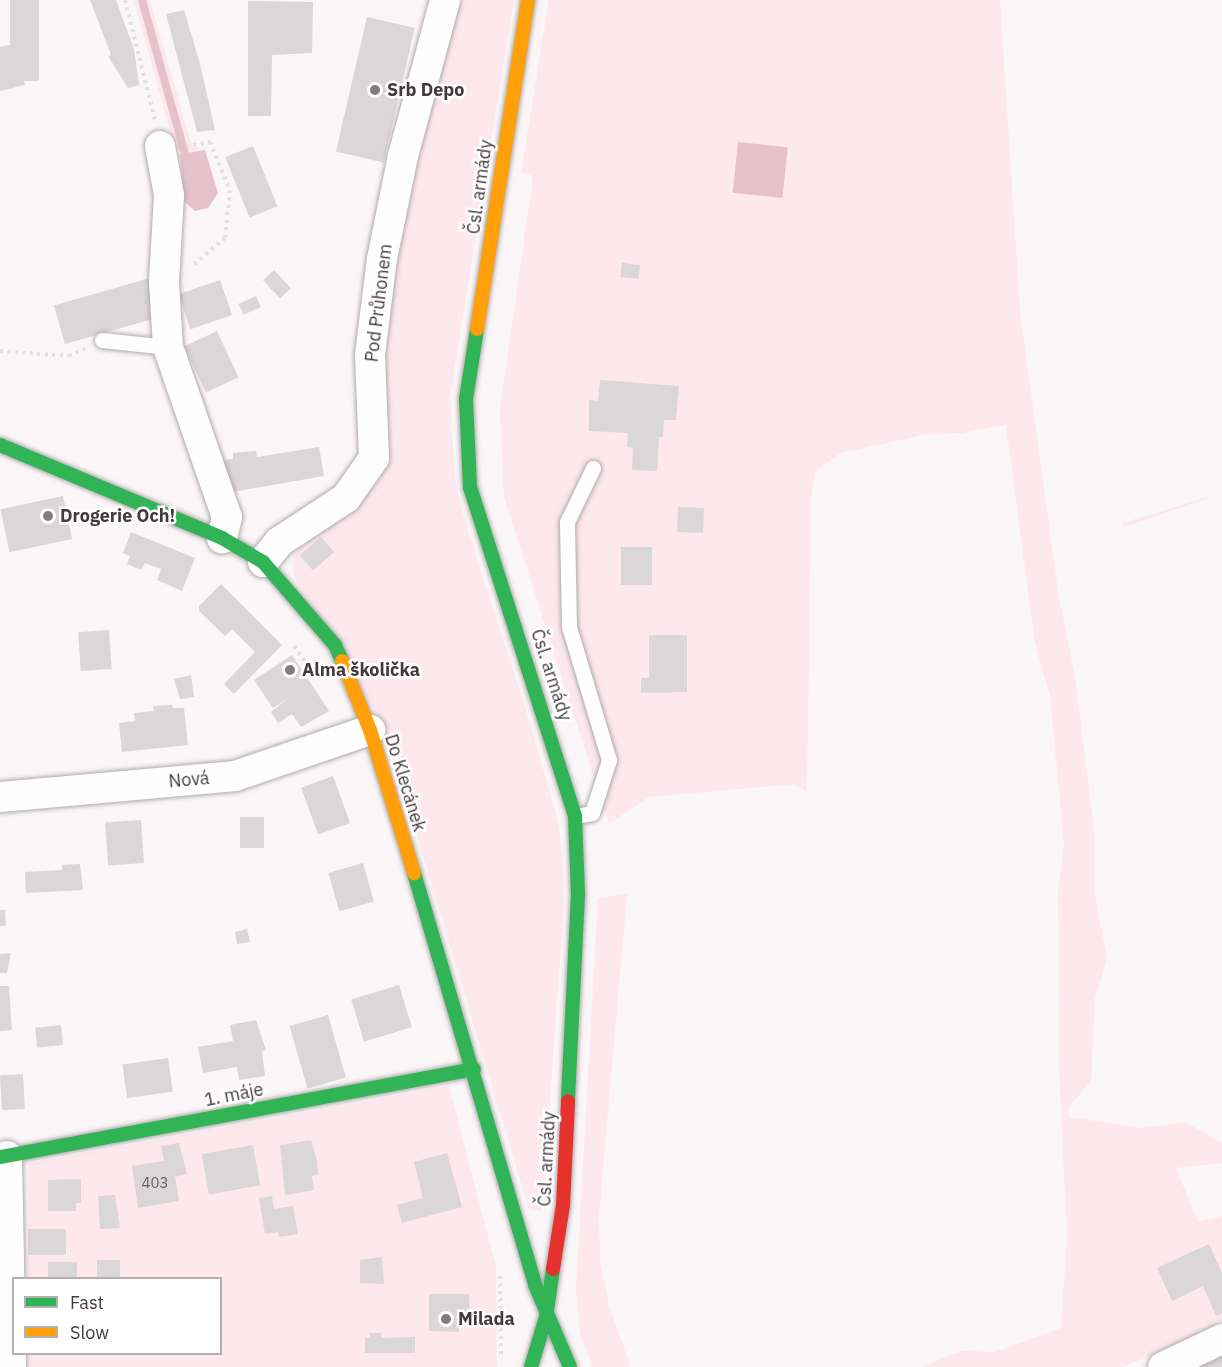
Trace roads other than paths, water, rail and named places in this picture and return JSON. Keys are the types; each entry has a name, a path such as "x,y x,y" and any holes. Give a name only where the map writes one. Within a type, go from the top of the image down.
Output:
{"street":[{"name":"Pod Průhonem","path":"263,562 279,542 346,498 374,458 370,355 382,259 403,156 445,0"},
{"name":"Čsl. armády","path":"528,0 466,399 470,487 548,722 574,816 578,894 563,1205 546,1317 531,1367"},
{"path":"160,146 169,195 165,282 168,347 226,517 222,538"},
{"name":"Do Klecánek","path":"2,451 222,538 263,562 335,645 370,730 474,1069 546,1317 570,1367"},
{"name":"Nová","path":"0,797 235,776 370,730"},
{"name":"1. máje","path":"3,1156 474,1069"},
{"path":"3,1156 11,1367"},
{"path":"1163,1367 1222,1339"}],"lane":[{"path":"102,340 168,347"},
{"path":"574,816 592,813 609,760 569,627 567,522 593,468"}],"waterway":[{"path":"142,0 185,154"}],"place":[{"name":"Srb Depo","path":"375,90"},
{"name":"Drogerie Och!","path":"48,516"},
{"name":"Alma školička","path":"290,670"},
{"name":"Milada","path":"446,1319"}]}
